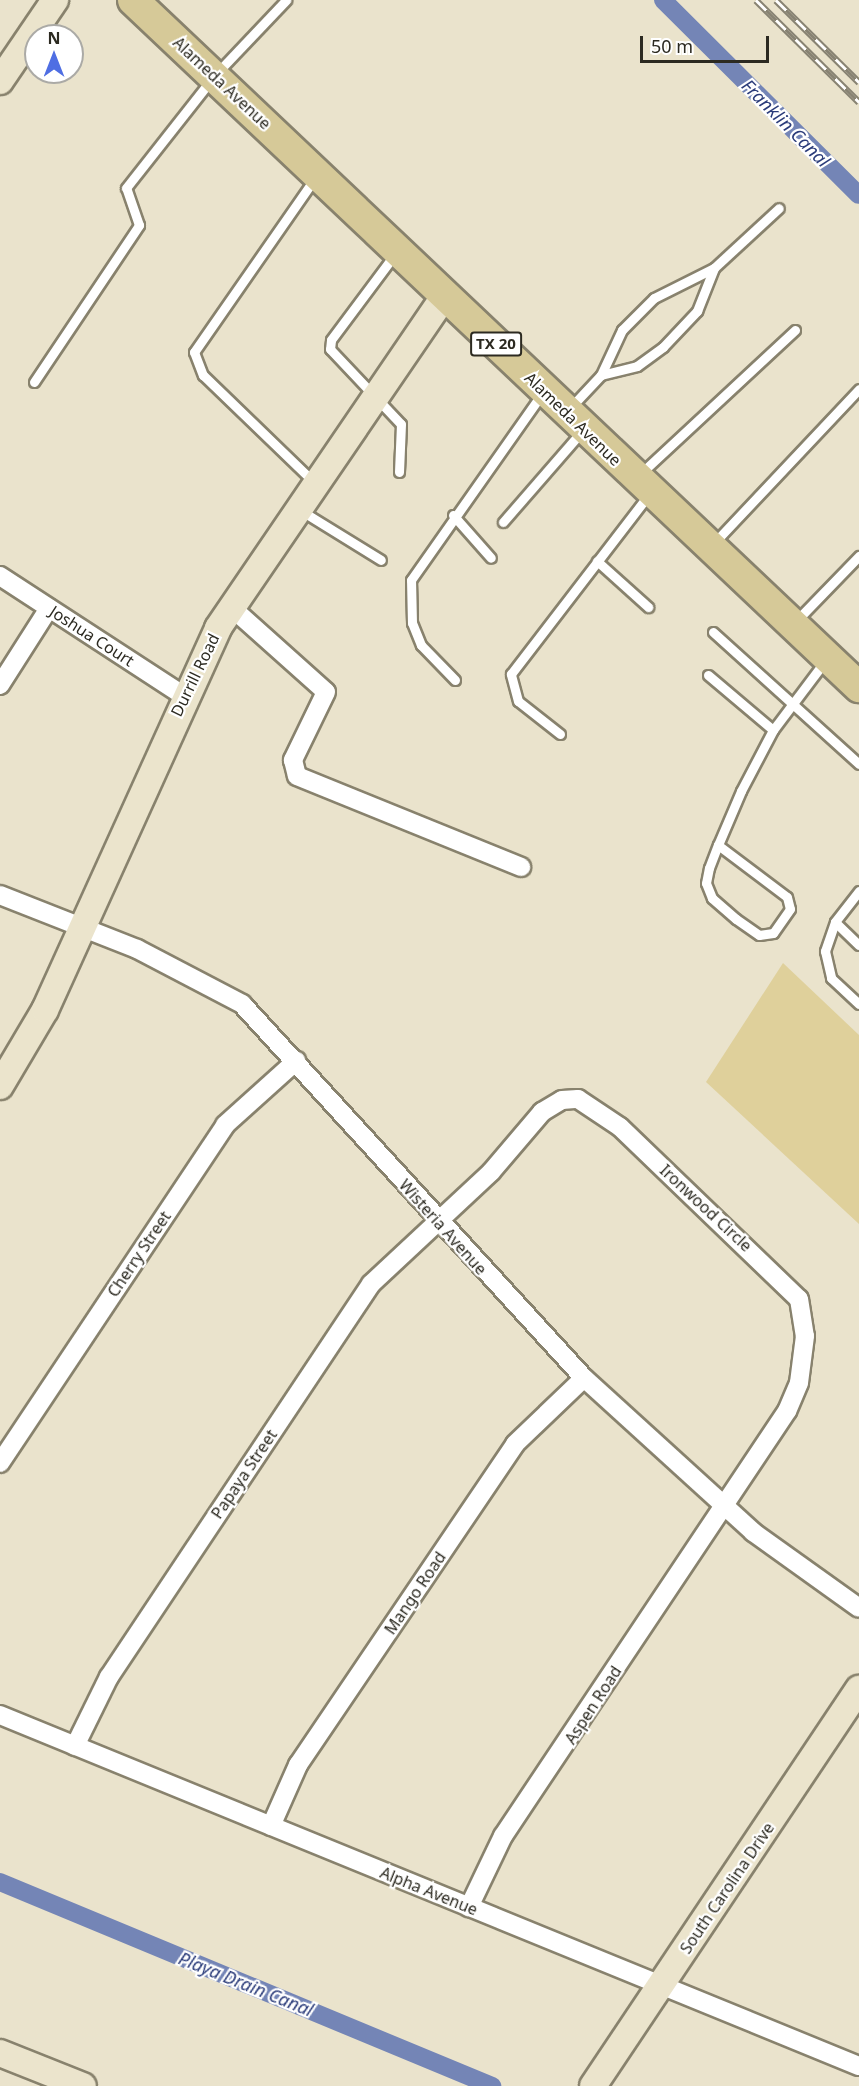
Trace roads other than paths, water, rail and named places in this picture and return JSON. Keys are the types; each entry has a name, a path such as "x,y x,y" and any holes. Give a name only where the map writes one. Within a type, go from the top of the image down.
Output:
{"main road":[{"name":"Alameda Avenue","path":"133,0 643,485 846,671"}],"street":[{"path":"0,81 55,0"},
{"name":"Durrill Road","path":"0,1086 45,1010 184,696 231,607 445,295"},
{"name":"Joshua Court","path":"0,576 184,696"},
{"path":"231,607 316,678 327,700 293,760 297,777 520,867"},
{"path":"0,685 49,608"},
{"name":"Wisteria Avenue","path":"0,895 83,926 234,999 296,1061 440,1223 584,1378 726,1507 859,1608"},
{"name":"Cherry Street","path":"0,1463 225,1125 296,1061"},
{"name":"Ironwood Circle","path":"440,1223 542,1112 562,1100 578,1099 620,1127 775,1274 799,1299 804,1316 799,1383 726,1507"},
{"name":"Papaya Street","path":"75,1746 109,1677 370,1284 440,1223"},
{"name":"Mango Road","path":"271,1826 298,1765 515,1444 584,1378"},
{"name":"Aspen Road","path":"469,1907 503,1836 726,1507"},
{"name":"South Carolina Drive","path":"593,2086 859,1689"},
{"name":"Alpha Avenue","path":"0,1715 662,1985 857,2061"},
{"path":"0,2053 82,2086"}],"lane":[{"path":"34,382 139,225 126,188 214,76 286,0"},
{"path":"315,483 203,375 194,352 318,174"},
{"path":"503,522 575,420 601,375 622,330 654,298 682,279 714,268 779,208"},
{"path":"398,250 331,340 332,355 404,430 399,472"},
{"path":"601,375 637,366 663,347 697,311 714,268"},
{"path":"560,734 518,701 511,674 597,561 643,485 795,330"},
{"path":"712,546 859,389"},
{"path":"455,680 421,645 409,598 415,568 544,390"},
{"path":"298,509 381,560"},
{"path":"453,515 491,558"},
{"path":"794,622 859,556"},
{"path":"597,561 648,607"},
{"path":"713,632 859,764"},
{"path":"718,845 787,897 790,909 773,933 759,935 712,898 706,883 718,845 773,730 793,705 846,671"},
{"path":"708,675 773,730"},
{"path":"859,891 835,922 826,966 859,1004"},
{"path":"835,922 859,945"}],"waterway":[{"name":"Franklin Canal","path":"663,0 859,195"},
{"name":"Playa Drain Canal","path":"0,1882 492,2086"}],"railway":[{"path":"756,0 859,102"},
{"path":"776,0 859,82"}]}
